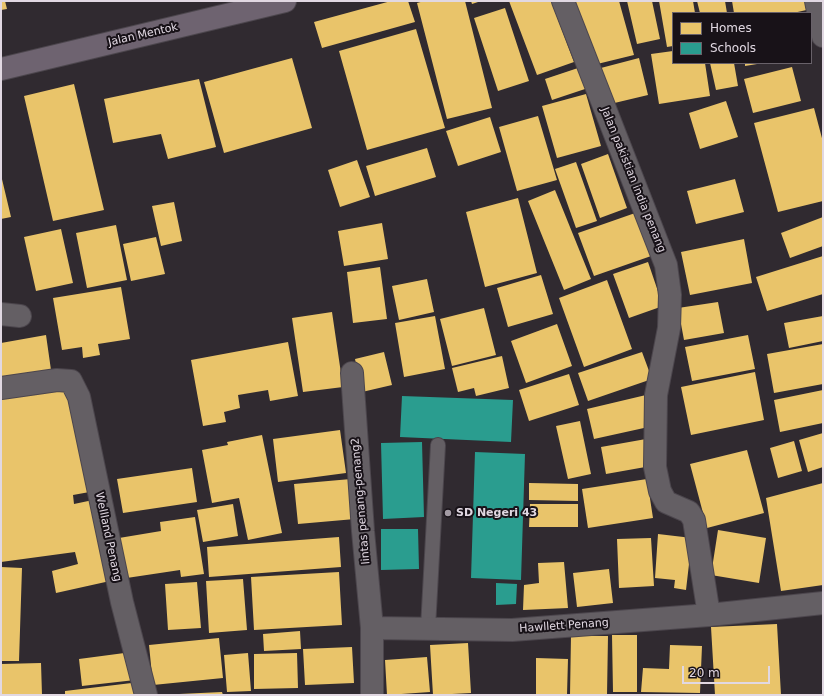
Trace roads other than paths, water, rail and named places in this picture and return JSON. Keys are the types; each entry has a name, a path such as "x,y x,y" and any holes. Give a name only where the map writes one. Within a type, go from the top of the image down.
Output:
{"highway":[{"name":"Jalan Mentok","path":"1,68 276,2"}],"street":[{"name":"Jalan pakistian india penang","path":"563,1 666,265 670,295 669,328 660,366 656,395 655,467 660,491 666,502 689,512 694,520 709,615"},
{"path":"816,1 823,36"},
{"name":"lintas penang-penang2","path":"352,374 361,509 372,628"},
{"name":"Wellland Penang","path":"1,388 57,380 71,381 79,397 122,602 146,695"},
{"name":"Hawllett Penang","path":"372,628 512,630 709,615 823,603"},
{"path":"372,628 372,695"}],"lane":[{"path":"428,628 438,445"}],"place":[{"name":"SD Negeri 43","path":"448,513"}]}
